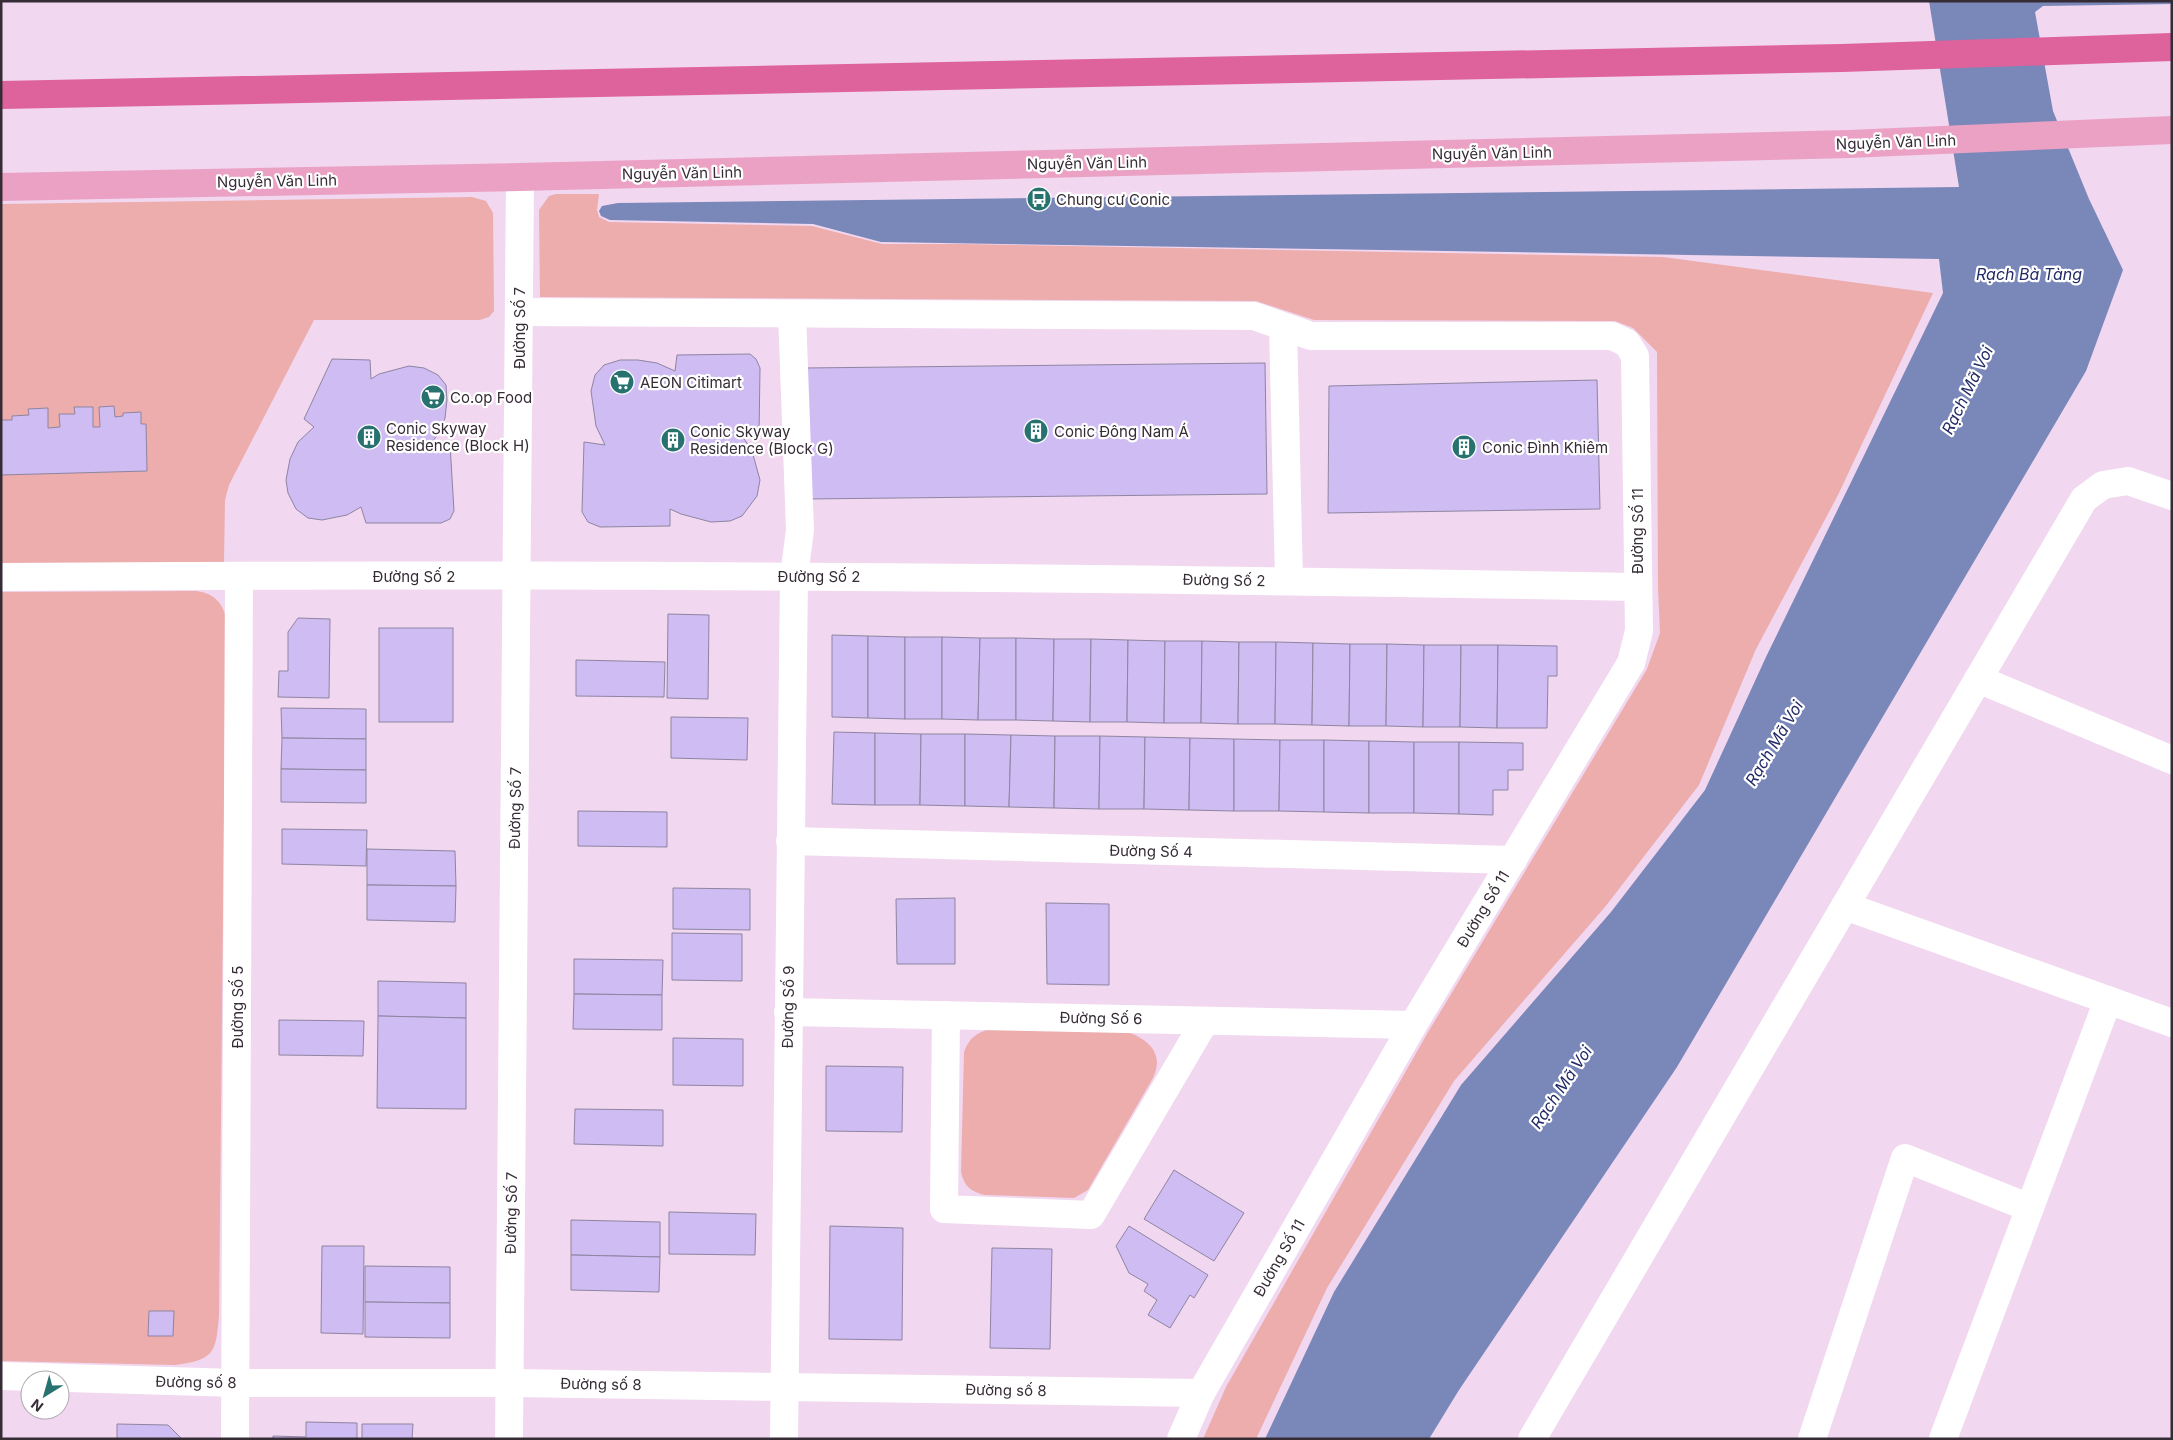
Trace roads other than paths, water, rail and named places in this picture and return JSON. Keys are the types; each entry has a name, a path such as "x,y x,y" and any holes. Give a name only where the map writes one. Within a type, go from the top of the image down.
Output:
{"highway":[{"path":"1,95 1842,58 2164,48"}],"main road":[{"name":"Nguyễn Văn Linh","path":"1,187 1850,144 2165,130"}],"street":[{"name":"Đường Số 7","path":"509,1439 520,176"},
{"path":"520,312 1254,316 1283,327 1289,581"},
{"name":"Đường Số 9","path":"784,1439 794,576 800,530 792,314"},
{"name":"Đường Số 11","path":"1181,1439 1201,1393 1413,1025 1631,663 1639,631 1637,587 1636,356 1627,342 1612,336 1311,336 1283,327"},
{"path":"1537,1438 1845,906 2084,499 2103,485 2128,480 2172,496"},
{"name":"Đường Số 5","path":"235,1439 239,576"},
{"name":"Đường Số 2","path":"1,578 794,576 1637,587"},
{"path":"1978,679 2172,760"},
{"name":"Đường Số 4","path":"790,841 1513,860"},
{"path":"1845,906 2172,1023"},
{"path":"1943,1439 2108,1000"},
{"name":"Đường Số 6","path":"788,1012 1413,1025"},
{"path":"946,1015 944,1208 1091,1215 1205,1021"},
{"path":"1812,1439 1905,1158 2030,1208"},
{"name":"Đường số 8","path":"1,1376 236,1383 510,1383 1201,1393"}],"water":[{"name":"Rạch Bà Tàng","path":"1929,1 2172,1 2172,4 2043,6 2035,12 2053,111 2089,199 2123,270 2086,371 1677,1067 1459,1390 1429,1439 1265,1439 1334,1292 1461,1085 1611,912 1705,790 1766,657 1943,293 1939,259 881,242 813,224 610,220 601,216 599,211 602,206 618,203 1959,187"}],"place":[{"name":"Chung cư Conic","path":"1039,199"},
{"name":"AEON Citimart","path":"622,382"},
{"name":"Co.op Food","path":"433,397"},
{"name":"Conic Đông Nam Á","path":"1036,431"},
{"name":"Conic Skyway Residence (Block H)","path":"369,437"},
{"name":"Conic Skyway Residence (Block G)","path":"673,440"},
{"name":"Conic Đình Khiêm","path":"1464,447"}],"water label":[{"name":"Rạch Mã Voi","path":"1967,390"},
{"name":"Rạch Mã Voi","path":"1774,743"},
{"name":"Rạch Mã Voi","path":"1561,1087"}]}
